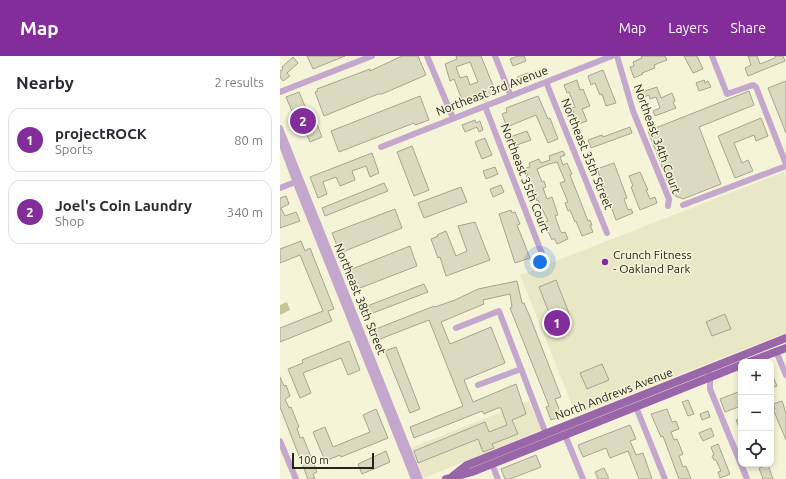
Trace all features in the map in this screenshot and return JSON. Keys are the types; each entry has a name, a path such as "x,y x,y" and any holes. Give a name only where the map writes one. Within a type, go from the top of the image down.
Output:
{"main road":[{"name":"North Andrews Avenue","path":"709,374 786,338"},
{"path":"756,359 786,348"},
{"name":"North Andrews Avenue","path":"450,478 467,465 570,424 700,377 738,366"},
{"name":"North Andrews Avenue","path":"450,478 472,472 636,407 700,377"},
{"path":"565,435 565,430 570,424"},
{"path":"538,446 543,441 546,434"}],"street":[{"path":"280,92 372,56"},
{"path":"427,56 453,118"},
{"path":"496,56 511,96"},
{"name":"Northeast 3rd Avenue","path":"381,147 612,56"},
{"name":"Northeast 34th Court","path":"617,56 633,111 668,199 668,206"},
{"path":"684,205 786,165 756,87 753,85 748,86 727,94 712,56"},
{"name":"Northeast 35th Street","path":"546,82 607,233"},
{"name":"Northeast 35th Court","path":"485,106 544,259"},
{"name":"Northeast 38th Street","path":"280,128 298,181 414,479"},
{"name":"Northeast 38th Street","path":"280,140 317,220 420,479"},
{"path":"280,188 298,181"},
{"path":"456,328 499,311 546,434"},
{"path":"776,351 786,375"},
{"path":"478,385 521,369"},
{"path":"709,374 710,389"},
{"path":"700,377 710,389 747,479"},
{"path":"636,407 665,479"},
{"path":"565,435 583,479"},
{"path":"280,441 283,456 296,479"},
{"path":"492,464 498,479"}],"shaded area":[{"path":"784,172 786,177 786,333 576,415 520,275"},
{"path":"287,302 290,310 280,315 280,305"},
{"path":"529,401 541,430 424,478 411,448"}],"building":[{"path":"307,56 345,56 313,69"},
{"path":"402,56 418,56 426,75 382,94 378,94 324,116 315,92 318,91 317,89 370,69 370,71"},
{"path":"456,56 481,56 496,93 464,105 454,79 450,81 445,64 457,59","holes":["470,62 478,82 470,85 467,76 460,78 456,67"]},
{"path":"518,56 524,56 526,61 513,66 510,59"},
{"path":"641,56 665,56 667,60 654,65 655,68 634,78 630,67 634,66 633,62 642,58"},
{"path":"684,56 697,56 703,69 693,73"},
{"path":"748,56 757,56 760,64 775,58 775,56 783,56 785,61 748,76 745,68 751,65"},
{"path":"293,57 298,63 287,73 290,76 283,81 280,77 280,71 283,69 282,67"},
{"path":"603,70 616,103 606,106 602,94 600,95 595,83 591,85 588,76"},
{"path":"528,73 531,80 520,84 517,77"},
{"path":"577,80 580,90 583,89 590,106 582,109 587,121 578,124 572,108 575,107 569,92 567,93 564,85"},
{"path":"704,80 705,83 708,81 711,87 699,91 696,83"},
{"path":"786,81 786,133 768,88"},
{"path":"657,87 661,98 672,93 675,101 673,102 676,108 655,116 653,111 660,108 656,97 650,99 649,95 644,97 642,92"},
{"path":"749,91 754,105 699,127 721,184 683,199 673,195 648,131"},
{"path":"299,92 309,116 313,114 322,137 310,142 299,116 295,118 286,97"},
{"path":"420,96 429,120 415,125 414,123 339,152 331,131"},
{"path":"538,96 548,119 550,118 558,139 548,143 536,115 507,127 502,114 507,112 506,108"},
{"path":"761,118 768,136 756,141 754,135 734,143 742,163 748,160 753,171 735,178 718,136"},
{"path":"475,120 476,123 480,121 483,130 479,132 477,127 465,132 462,125"},
{"path":"630,127 632,133 591,148 588,140 602,135 603,137"},
{"path":"527,131 531,140 514,146 510,137"},
{"path":"485,138 492,155 482,159 475,142"},
{"path":"412,146 429,190 414,196 397,152"},
{"path":"563,151 565,155 560,157 563,165 567,163 572,174 570,175 588,221 590,220 592,225 590,225 593,232 582,236 576,221 575,222 570,210 568,211 565,203 568,202 560,183 565,181 557,162 549,164 537,169 542,182 544,181 546,187 543,188 547,199 552,197 558,215 555,216 560,230 562,233 565,232 568,239 557,244 554,238 552,240 547,229 544,222 548,221 533,190 529,191 527,186 530,185 526,175 528,175 526,168 530,167 529,163 539,159 541,163 550,160 549,156"},
{"path":"372,153 379,173 370,177 366,166 352,171 355,180 340,186 336,177 323,182 327,194 318,198 310,177"},
{"path":"614,163 627,198 624,199 628,210 631,209 633,213 616,220 597,169"},
{"path":"495,167 498,174 486,179 483,171"},
{"path":"640,172 648,190 646,190 650,199 655,197 657,203 640,210 631,187 633,186 629,176"},
{"path":"384,183 388,191 325,216 322,208"},
{"path":"501,185 504,192 493,197 490,189"},
{"path":"461,187 467,202 424,218 418,203"},
{"path":"286,196 289,204 281,208 285,216 296,212 300,221 280,228 280,198"},
{"path":"395,209 402,228 340,253 332,233"},
{"path":"511,210 512,213 515,212 520,224 517,225 530,258 515,263 499,214"},
{"path":"475,222 490,260 446,276 440,257 438,258 431,239 446,231 456,256 467,251 458,226"},
{"path":"301,241 305,251 310,248 334,309 328,311 332,321 280,342 280,328 323,311 300,255 280,263 280,249"},
{"path":"410,246 417,266 355,290 347,271"},
{"path":"556,280 570,316 553,323 539,287"},
{"path":"517,281 522,303 524,303 530,317 561,397 555,399 562,416 551,420 546,407 549,406 510,308 512,307 510,294 483,300 484,304 441,322 450,344 491,327 505,363 464,380 473,402 516,384 526,414 512,420 518,434 492,444 494,448 483,452 478,439 418,463 414,451 485,422 489,432 507,425 501,408 484,414 482,411 414,438 410,427 463,406 429,320 375,341 371,331 434,306 435,307 455,300 478,289"},
{"path":"424,284 428,292 365,316 362,308"},
{"path":"725,314 731,329 712,336 706,322"},
{"path":"349,341 360,370 348,375 341,358 303,373 311,393 300,398 288,369 303,363 302,360"},
{"path":"396,347 420,409 410,413 385,351"},
{"path":"602,364 609,380 587,389 580,373"},
{"path":"280,377 284,386 286,385 290,396 285,399 289,408 291,407 299,427 297,428 300,438 303,437 317,472 313,474 315,479 308,479 280,407"},
{"path":"774,379 777,386 774,387"},
{"path":"738,392 738,407 725,412 720,399"},
{"path":"688,400 694,414 688,416 682,402"},
{"path":"782,401 786,413 786,440 774,411 774,404"},
{"path":"376,409 388,438 341,457 340,455 325,461 313,432 325,427 333,447 370,432 363,415"},
{"path":"667,409 672,422 676,421 679,429 671,432 674,440 677,439 683,454 679,456 683,467 686,466 691,479 679,479 663,436 661,437 651,414"},
{"path":"708,411 710,417 702,420 700,414"},
{"path":"630,425 636,439 630,441 636,455 643,453 652,479 639,479 628,451 610,458 606,448 583,457 578,445"},
{"path":"711,428 714,436 703,441 699,433"},
{"path":"718,444 730,474 720,478 718,472 721,471 716,460 714,460 712,456 714,455 711,447"},
{"path":"386,451 390,462 362,474 358,464"},
{"path":"536,455 541,467 510,479 505,479 501,469"},
{"path":"769,467 773,479 763,479 759,468"},
{"path":"604,468 609,479 598,479 595,472"}],"place":[{"name":"Joel's Coin Laundry","path":"303,121"},
{"name":"Crunch Fitness - Oakland Park","path":"605,262"},
{"name":"projectROCK","path":"557,323"}]}
